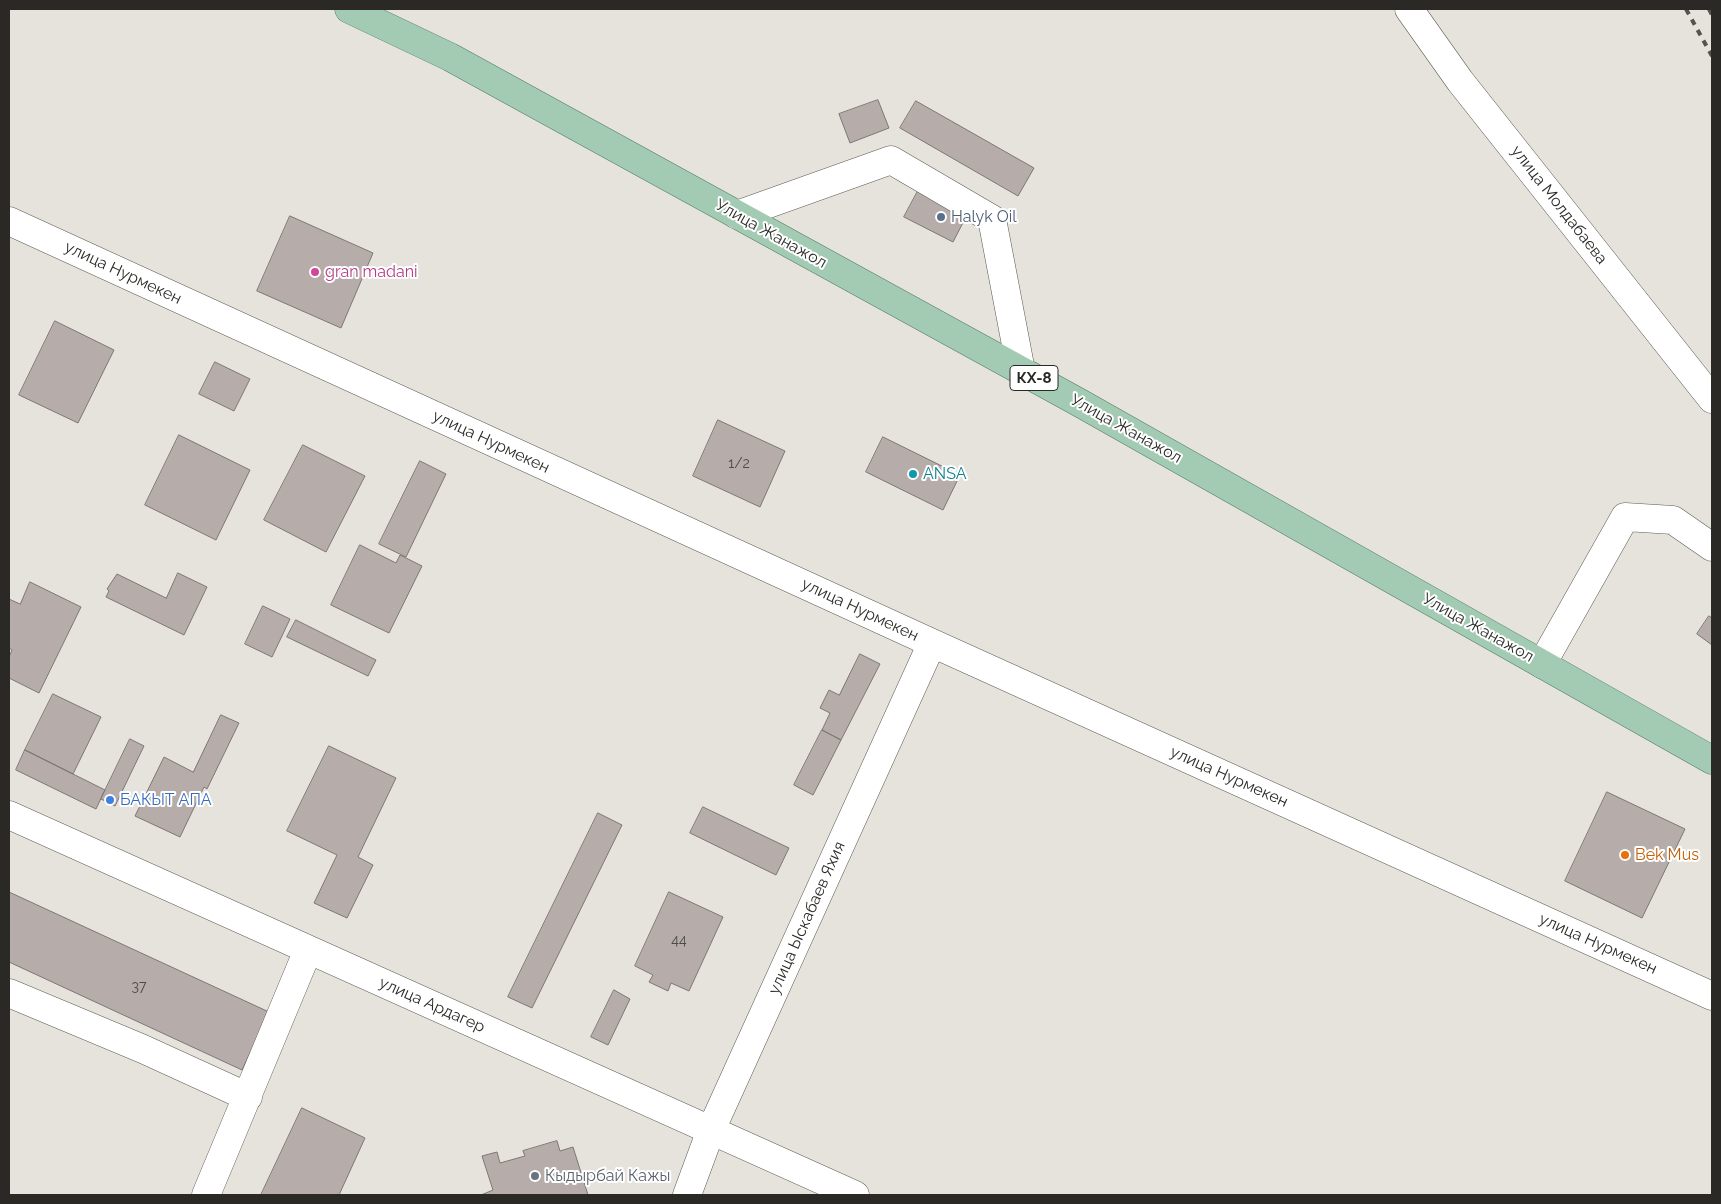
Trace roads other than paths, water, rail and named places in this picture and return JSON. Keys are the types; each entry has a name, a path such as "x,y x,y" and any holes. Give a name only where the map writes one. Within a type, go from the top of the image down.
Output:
{"main road":[{"name":"Улица Жанажол","path":"349,9 450,57 1021,371 1712,760"}],"street":[{"name":"улица Молдабаева","path":"1409,9 1460,81 1712,399"},
{"path":"737,215 891,160 992,219 1021,371"},
{"name":"улица Нурмекен","path":"9,221 932,644 1712,996"},
{"path":"1542,664 1625,517 1673,520 1712,547"},
{"name":"улица Ыскабаев Яхия","path":"688,1195 711,1130 932,644"},
{"name":"улица Ардагер","path":"9,815 855,1195"},
{"path":"206,1195 308,950"},
{"path":"9,993 143,1049 248,1097"}],"railway":[{"path":"1686,9 1712,56"},
{"path":"1709,9 1712,15"}],"place":[{"name":"Halyk Oil","path":"941,217"},
{"name":"gran madani","path":"315,272"},
{"name":"ANSA","path":"913,474"},
{"name":"БАКЫТ АПА","path":"110,800"},
{"name":"Bek Mus","path":"1625,855"},
{"name":"Кыдырбай Кажы","path":"535,1176"}]}
